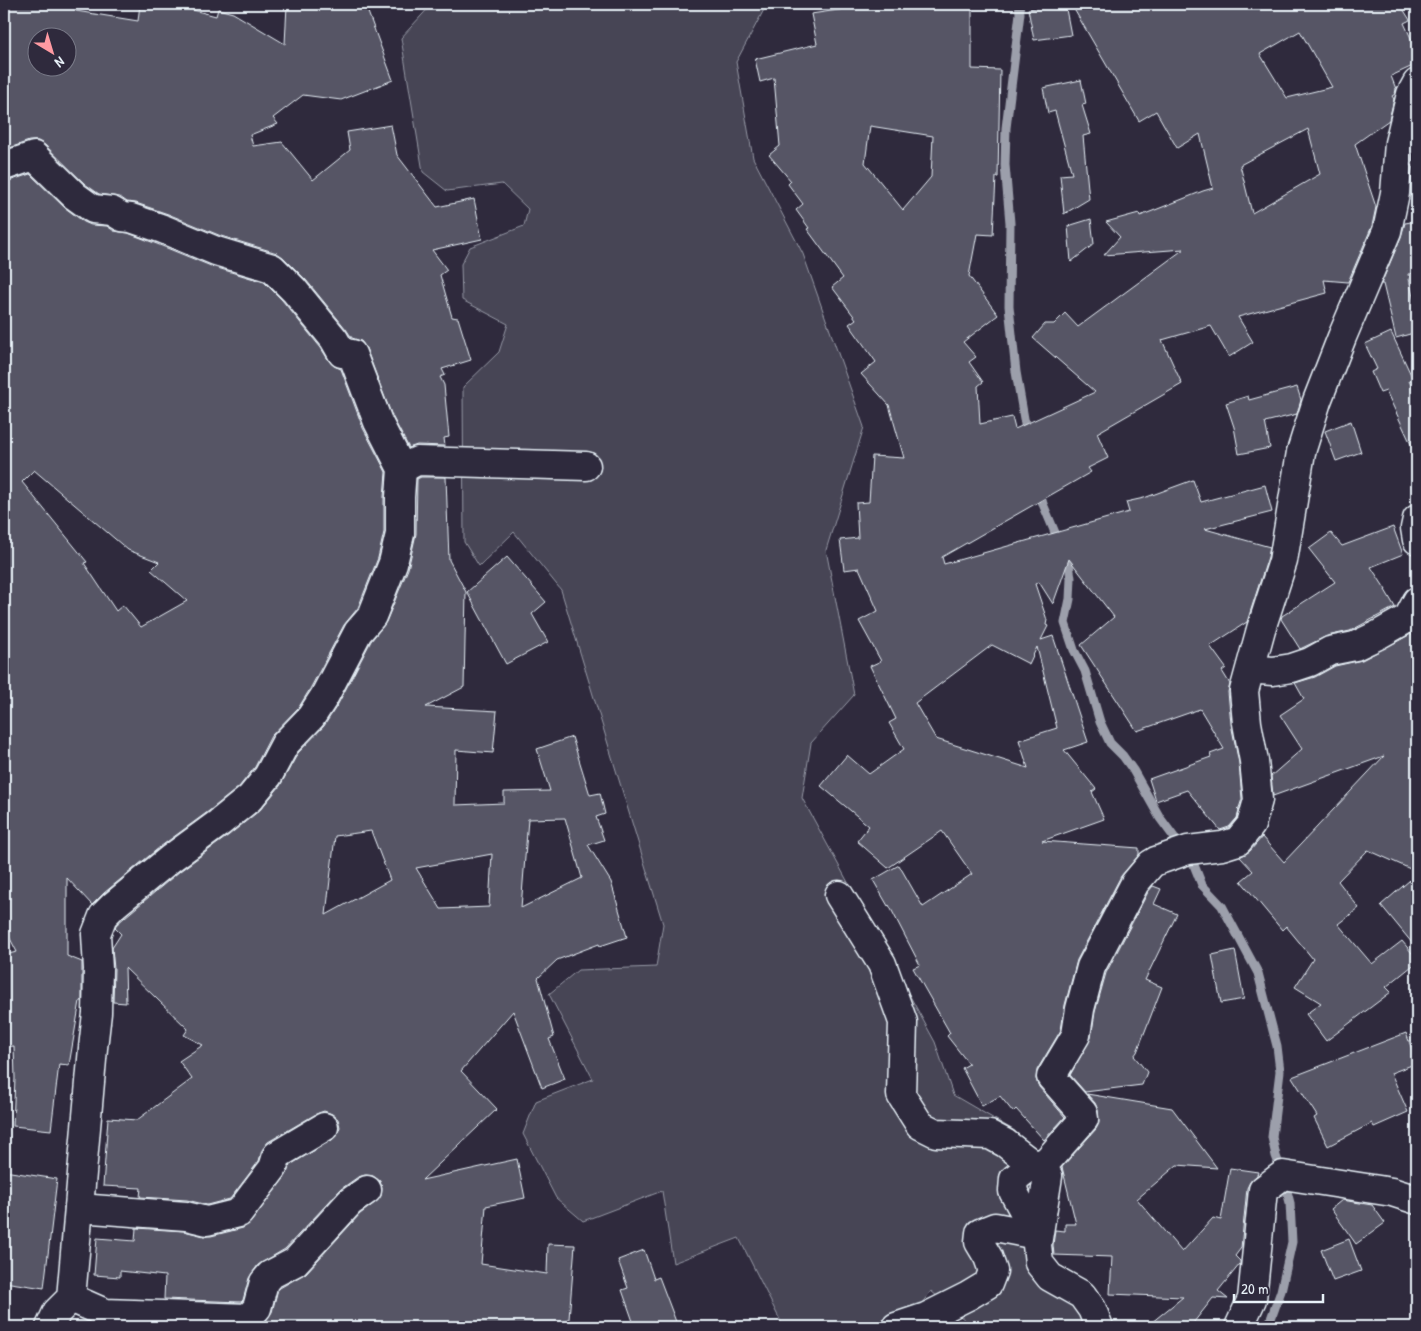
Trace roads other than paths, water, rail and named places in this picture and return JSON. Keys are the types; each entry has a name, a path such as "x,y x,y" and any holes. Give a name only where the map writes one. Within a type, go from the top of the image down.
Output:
{"street":[{"path":"896,1327 926,1317 988,1284 993,1271 988,1256 979,1242 980,1232 996,1227 1026,1233 1032,1226 1013,1191 1014,1179 1027,1169 1047,1161 1084,1119 1083,1112 1051,1077 1076,1035 1080,1009 1091,967 1135,883 1151,864 1156,861 1188,850 1222,846 1238,841 1251,825 1258,800 1244,691 1261,629 1283,561 1303,444 1317,401 1342,337 1387,231 1395,193 1399,143 1411,94 1417,83"},
{"path":"4,166 34,156 75,196 93,209 112,210 122,217 131,218 216,251 272,268 294,290 334,339 342,353 352,354 378,422 402,469 400,534 393,563 372,616 358,632 324,697 311,717 285,744 268,776 250,798 170,859 103,916 96,934 98,969 97,1013 71,1298 57,1312 50,1327"},
{"path":"402,469 417,461 586,466"},
{"path":"1417,519 1415,528 1417,540"},
{"path":"1252,664 1260,670 1282,670 1310,662 1330,651 1354,646 1408,618 1417,601"},
{"path":"840,895 882,964 903,1022 901,1095 920,1125 936,1133 990,1135 1005,1143 1048,1176 1037,1245 1039,1263 1050,1278 1082,1295 1092,1309 1099,1327"},
{"path":"79,1208 186,1216 207,1222 239,1214 273,1168 277,1154 324,1127"},
{"path":"1239,1327 1252,1299 1264,1190 1283,1175 1392,1192 1417,1200"},
{"path":"71,1298 105,1313 248,1322 257,1308 264,1282 270,1275 295,1262 350,1202 367,1190"}],"waterway":[{"path":"1019,4 1020,13 1006,128 1005,165 1010,223 1009,306 1016,372 1027,436"},
{"path":"1039,490 1056,535 1068,557 1071,578 1070,599 1065,623 1074,650 1085,671 1100,722 1110,743 1133,770 1160,818 1174,837 1188,850 1202,885 1222,906 1258,973 1277,1046 1280,1071 1272,1137 1290,1203 1292,1242 1281,1291 1268,1327"}]}
